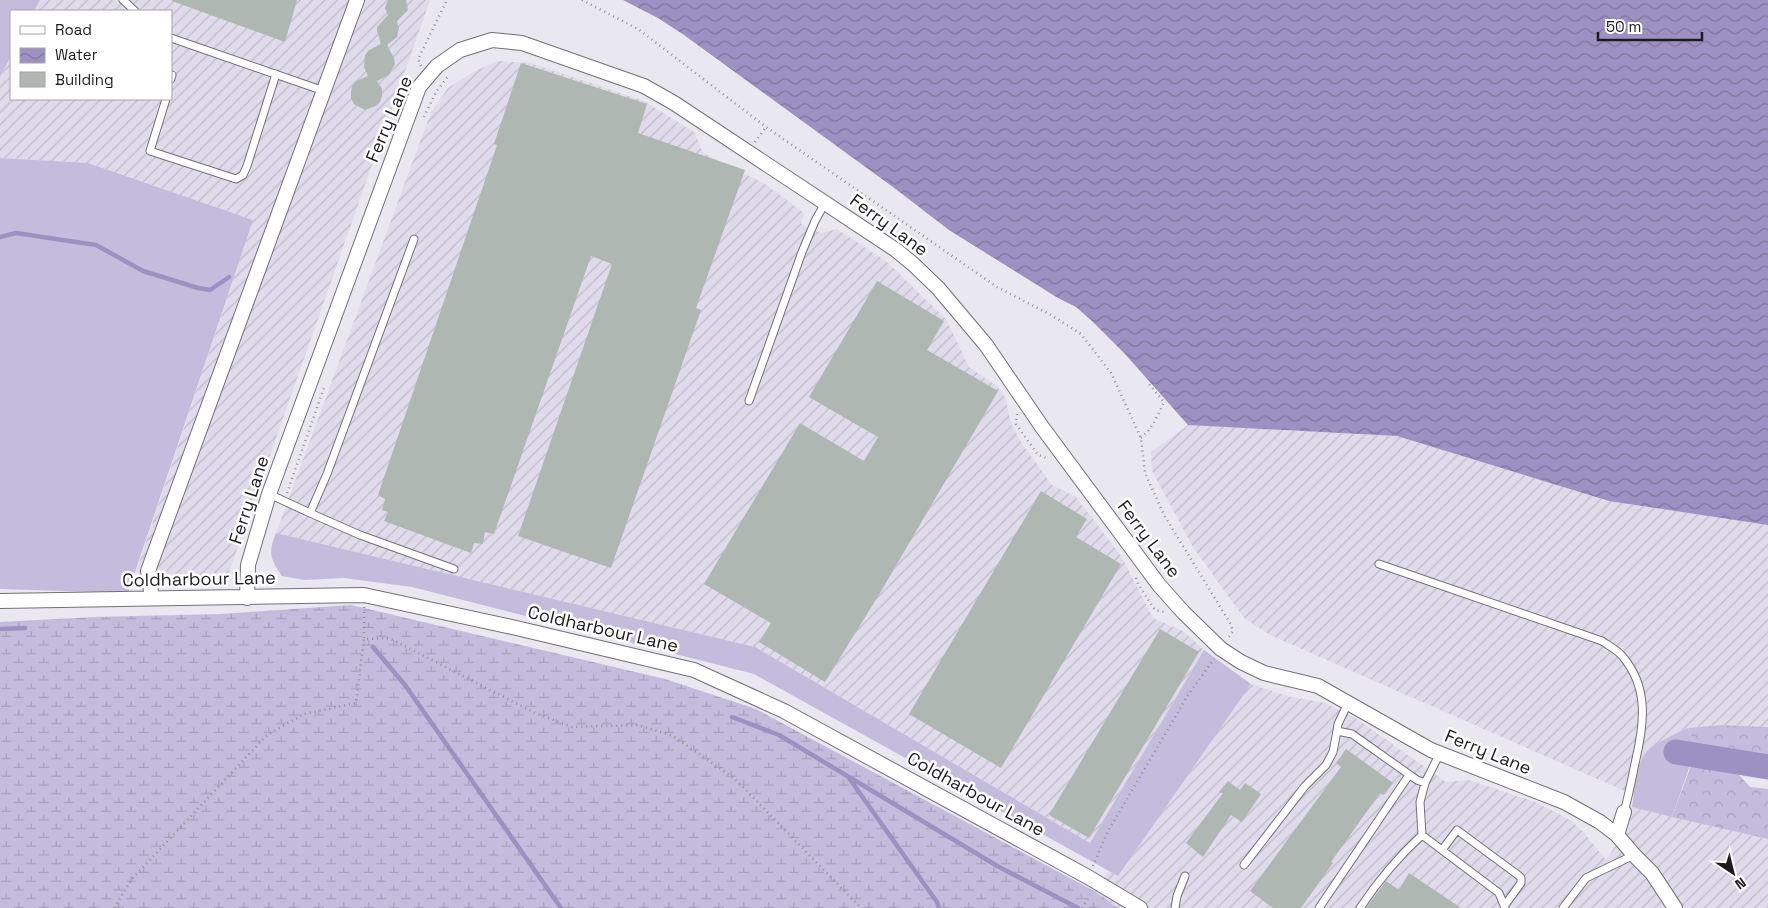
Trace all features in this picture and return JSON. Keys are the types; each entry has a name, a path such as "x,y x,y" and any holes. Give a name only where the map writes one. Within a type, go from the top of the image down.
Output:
{"street":[{"path":"152,598 148,572 358,0"},
{"name":"Ferry Lane","path":"248,598 248,565 269,494 419,87 428,74 460,50 492,40 522,43 644,86 674,103 896,250 914,264 938,288 986,345 1048,435 1159,585 1183,612 1221,648 1241,662 1264,673 1318,686 1440,753 1564,802 1600,822 1617,834 1652,874 1675,908"},
{"name":"Coldharbour Lane","path":"0,601 364,596 512,627 694,670 784,710 1088,877 1140,908"},
{"path":"1617,834 1624,812"}],"lane":[{"path":"123,0 134,10"},
{"path":"172,38 324,91"},
{"path":"166,100 150,151 236,179 243,175 247,166 276,74"},
{"path":"749,401 802,252 825,203"},
{"path":"310,513 327,474 414,239"},
{"path":"269,494 360,535 454,568"},
{"path":"1379,564 1602,641 1622,655 1634,671 1643,707 1642,729 1624,812"},
{"path":"1244,865 1305,786 1326,765 1333,752 1338,724 1348,703"},
{"path":"1337,731 1352,734 1410,775 1425,783"},
{"path":"1440,753 1425,783 1420,802 1422,835 1499,893 1505,906"},
{"path":"1319,908 1410,775"},
{"path":"1442,850 1457,830 1518,875 1521,878 1521,883 1505,906"},
{"path":"1360,908 1371,891 1398,858 1422,835"},
{"path":"1563,908 1586,878 1634,855"},
{"path":"1174,908 1185,876"}],"path":[{"path":"428,74 418,62 418,59 446,0"},
{"path":"582,0 638,29 766,127 997,287 1051,314 1082,334 1111,373 1142,438 1145,473 1164,515 1233,630"},
{"path":"423,120 436,92 451,73"},
{"path":"758,137 766,127"},
{"path":"1142,438 1150,430 1164,402 1148,384"},
{"path":"1016,410 1016,424 1038,455"},
{"path":"284,501 314,417"},
{"path":"1138,584 1152,606"},
{"path":"114,908 132,879 267,735 304,714 356,703 364,639 364,596"},
{"path":"364,639 389,638 535,713 572,727 638,725 673,736 735,779 861,908"},
{"path":"1088,877 1100,853 1107,833 1188,695 1221,648"},
{"path":"1082,908 1091,893"}],"shaded area":[{"path":"40,0 430,0 227,578 136,572 253,220 88,163 0,158 0,77 10,58 10,100 172,100 172,10 35,10"},
{"path":"498,61 530,63 644,101 695,133 703,153 765,184 804,213 801,224 821,233 837,229 887,262 946,319 969,367 998,387 1006,399 1010,421 1021,442 1052,485 1076,497 1121,556 1153,618 1183,631 1204,650 1090,843 755,647 276,533 431,112 448,88 475,71"},
{"path":"1188,425 1397,436 1609,501 1768,525 1768,727 1722,725 1688,728 1663,739 1640,759 1635,779 1634,795 1270,635 1244,618 1193,547 1152,471 1151,452"},
{"path":"1251,684 1287,696 1325,703 1354,717 1446,782 1469,780 1535,802 1572,821 1606,860 1629,826 1632,807 1768,839 1768,908 1118,908 1094,891"}],"green space":[{"path":"0,0 40,0 35,10 10,10 10,58 0,77"},
{"path":"0,158 88,163 253,220 128,593 0,589"},
{"path":"276,533 755,647 1090,843 1204,650 1251,684 1118,876 754,674 412,587 344,578 304,580 282,576 275,565 271,550"},
{"path":"351,605 665,679 756,709 1094,891 1118,908 0,908 0,622 94,617 220,614"},
{"path":"1722,725 1768,727 1768,760 1696,748 1688,728"},
{"path":"1688,728 1696,748 1672,817 1632,807 1637,776 1644,756 1658,743"},
{"path":"1693,760 1732,767 1750,787 1768,789 1768,839 1672,817"}],"water":[{"path":"623,0 1768,0 1768,525 1609,501 1397,436 1188,425 1125,354 1076,307 1058,298 949,230 684,35 658,18"}],"building":[{"path":"172,0 297,0 285,42"},
{"path":"388,0 406,0 408,10 397,21 399,28 397,37 387,45 395,64 389,75 377,81 382,89 380,102 376,106 365,110 354,104 351,98 352,86 356,81 368,76 364,67 365,55 369,50 381,44 377,27 388,15 385,8"},
{"path":"521,63 647,104 638,133 745,170 696,308 701,310 611,568 518,536 612,264 591,256 494,534 485,532 483,544 474,543 471,553 384,521 388,512 382,510 385,499 378,495 497,145 494,144"},
{"path":"877,281 944,321 927,350 998,391 880,593 825,682 759,642 771,623 704,584 800,423 864,461 878,437 809,397"},
{"path":"1041,491 1087,519 1076,537 1121,564 1001,768 909,714"},
{"path":"1160,629 1199,652 1089,838 1049,815"},
{"path":"1346,749 1393,783 1384,795 1380,793 1301,908 1273,908 1250,891 1341,767 1336,763"},
{"path":"1228,781 1240,790 1245,783 1261,794 1242,822 1231,815 1203,857 1186,843 1223,793 1219,792"},
{"path":"1409,873 1461,908 1366,908 1386,881 1399,890"}],"waterway":[{"path":"0,237 16,233 96,245 143,271 198,288 210,290 229,277"},
{"path":"0,629 25,628"},
{"path":"373,647 405,685 561,908"},
{"path":"732,717 779,735 999,867 1078,908"},
{"path":"1676,752 1768,767"},
{"path":"849,778 937,902 939,908"}]}
